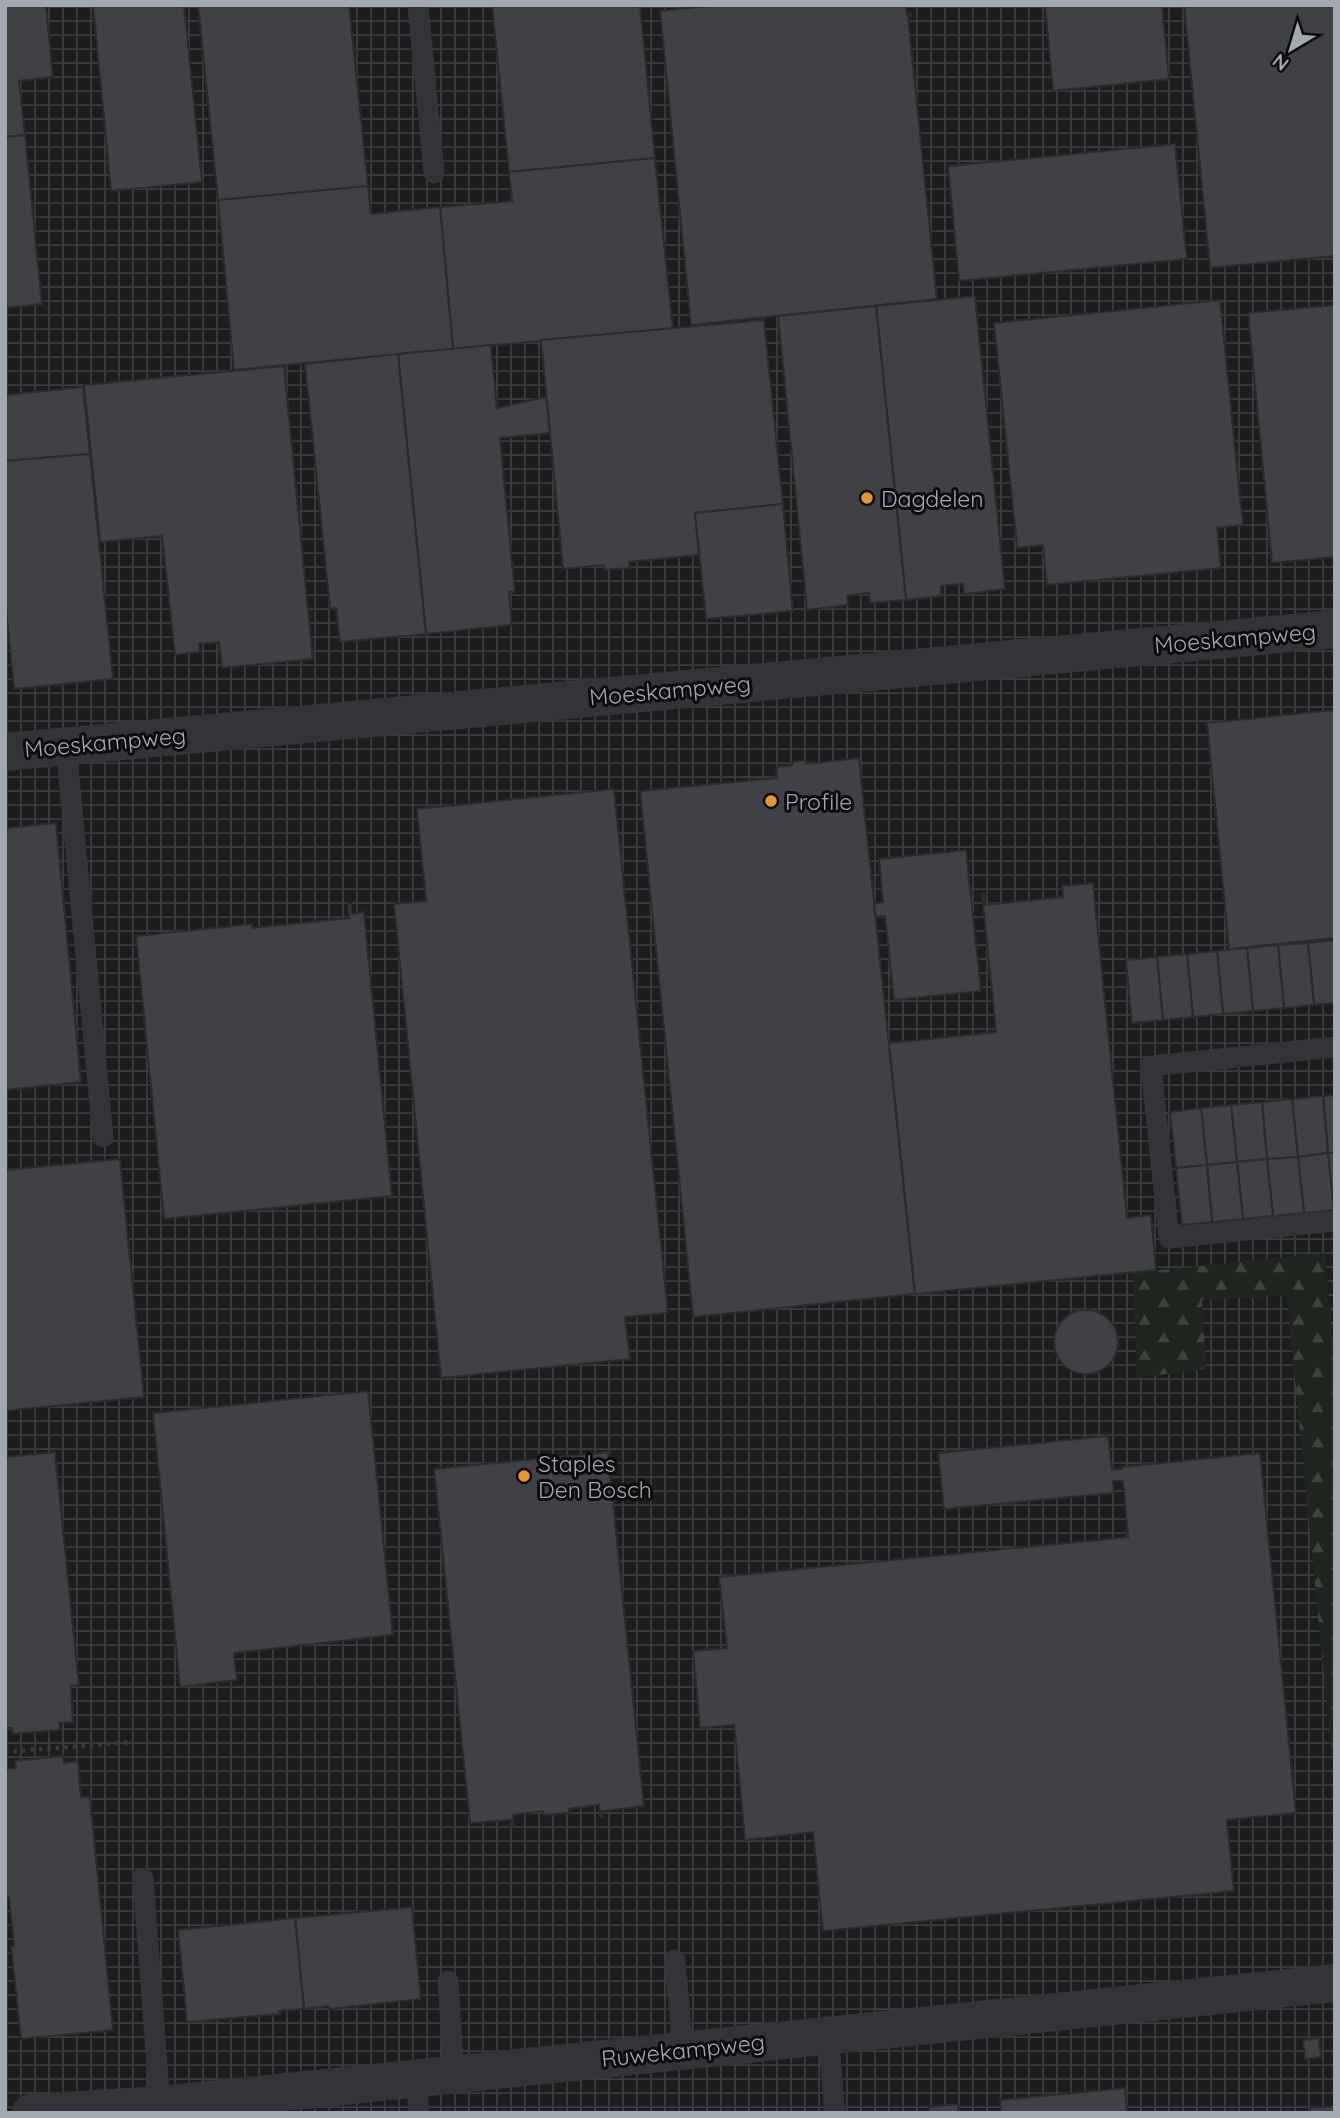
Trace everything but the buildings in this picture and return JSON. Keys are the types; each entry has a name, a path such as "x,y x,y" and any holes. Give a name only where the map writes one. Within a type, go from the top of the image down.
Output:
{"street":[{"name":"Moeskampweg","path":"5,752 1335,629"},
{"name":"Ruwekampweg","path":"31,2113 160,2105 418,2096 454,2075 1335,1983"}],"lane":[{"path":"418,5 434,173"},
{"path":"66,746 103,1137"},
{"path":"1335,1047 1151,1066 1169,1238 1335,1221"},
{"path":"143,1878 160,2105"},
{"path":"675,1960 683,2050"},
{"path":"448,1981 454,2075"},
{"path":"828,2035 835,2113"}],"path":[{"path":"5,1752 134,1742"}],"shaded area":[{"path":"5,5 1335,5 1335,2113 5,2113"}],"green space":[{"path":"1325,1253 1335,1371 1335,1791 1287,1296 1202,1300 1206,1369 1137,1378 1133,1273"}],"place":[{"name":"Dagdelen","path":"867,498"},
{"name":"Profile","path":"771,801"},
{"name":"Staples Den Bosch","path":"524,1476"}]}
